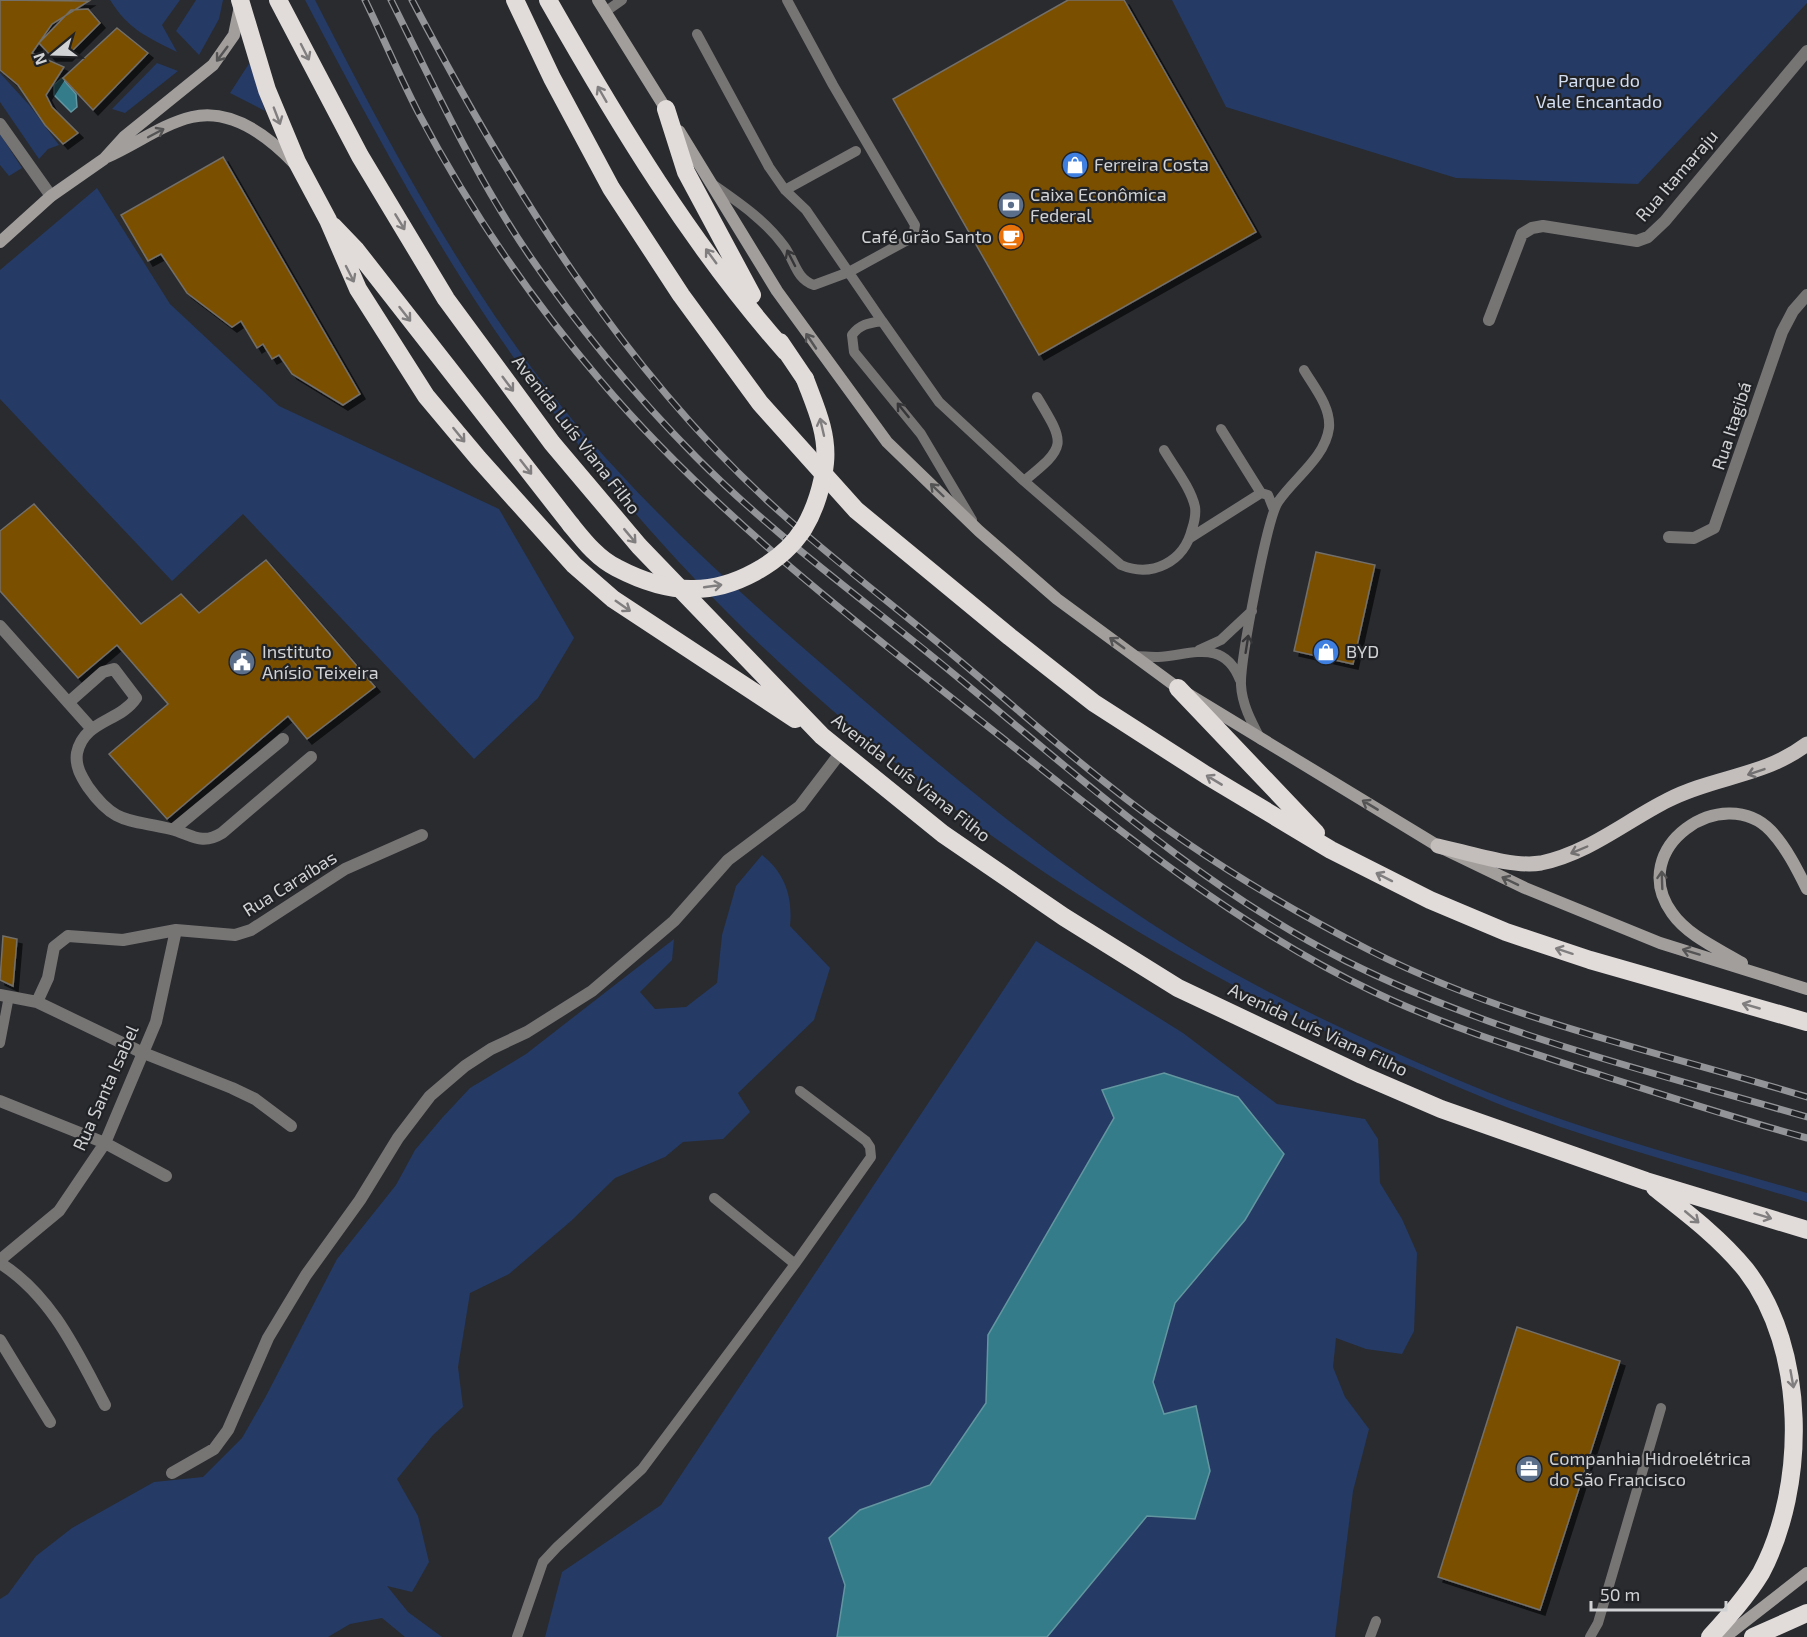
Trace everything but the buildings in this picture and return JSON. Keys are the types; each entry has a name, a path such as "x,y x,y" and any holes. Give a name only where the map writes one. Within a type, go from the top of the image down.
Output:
{"highway":[{"path":"240,0 267,90 301,171 327,220 358,289 426,396 574,565 613,599 822,736"},
{"name":"Avenida Luís Viana Filho","path":"278,0 360,156 446,299 497,370 552,443 639,546 822,736 841,752 943,834 1064,917 1178,988 1441,1109 1646,1181 1807,1230"},
{"path":"516,0 552,78 611,188 681,295 760,404 856,510 1094,703 1206,775 1331,850 1430,900 1506,932 1590,960 1807,1022"},
{"path":"327,220 356,250 590,548 615,568 662,586 692,589 723,585 758,570 783,552 804,528 819,490 825,461 824,428 805,379 786,352 744,302 630,139 548,0"},
{"path":"666,110 686,172 714,228 786,352"},
{"path":"1178,688 1331,850"},
{"path":"1646,1181 1723,1244 1747,1271 1767,1301 1780,1332 1796,1404 1798,1439 1795,1474 1789,1504 1776,1541 1761,1573 1710,1637"},
{"path":"1753,1637 1807,1613"}],"main road":[{"path":"104,159 124,137 213,66 234,35 240,0"},
{"path":"598,0 783,300 887,442 979,531 1057,599 1178,688 1438,846 1525,888 1660,942 1807,989"},
{"path":"0,242 51,196 104,159 191,117 210,116 247,125 282,150 301,171"},
{"path":"1438,846 1514,862 1540,863 1581,849 1668,800 1699,787 1763,770 1789,758 1807,744"},
{"path":"1759,973 1686,929 1671,913 1660,881 1663,858 1672,840 1702,819 1719,814 1737,815 1755,821 1770,829 1807,889"},
{"path":"1725,1637 1807,1573"}],"street":[{"name":"Rua Itamaraju","path":"1489,320 1522,234 1532,228 1543,226 1637,241 1648,237 1665,221 1807,51"},
{"path":"0,124 51,196"},
{"name":"Rua Itagibá","path":"1669,537 1694,538 1714,528 1782,332 1793,311 1807,295"},
{"path":"0,626 91,728"},
{"path":"69,702 104,672 114,669 136,698 128,706 91,728 82,741 77,760 78,771 109,813 119,818 174,830 189,838 207,840 215,838 311,757"},
{"path":"174,830 283,739"},
{"path":"172,1473 214,1449 228,1430 268,1338 306,1275 360,1200 398,1138 430,1096 474,1060 527,1032 592,991 674,921 729,860 800,806 841,752"},
{"name":"Rua Caraíbas","path":"37,1002 48,978 54,947 68,936 138,939 176,930 235,935 251,930 345,869 422,836"},
{"name":"Rua Santa Isabel","path":"0,1262 59,1212 105,1143 141,1052 156,1022 176,930"},
{"path":"5,995 37,1002 141,1052 232,1088 255,1100 291,1126"},
{"path":"0,1101 105,1143 166,1176"},
{"path":"0,1262 24,1280 65,1330 105,1405"},
{"path":"0,1340 50,1422"}],"lane":[{"path":"605,12 622,0"},
{"path":"708,181 762,220 786,248 801,278 807,282 822,284 913,237 915,225 833,85 787,0"},
{"path":"697,34 762,154 785,190 806,210 939,402 1024,481 1121,565 1136,571 1152,570 1168,564 1182,553 1190,538 1196,508 1164,450"},
{"path":"785,190 856,151"},
{"path":"882,321 865,323 857,328 852,335 854,351 921,434 941,472 979,531"},
{"path":"1241,683 1252,611 1274,510 1324,445 1329,428 1326,407 1304,370"},
{"path":"1024,481 1053,457 1059,442 1053,423 1037,397"},
{"path":"1221,429 1261,494"},
{"path":"1190,538 1261,494 1268,495 1274,510"},
{"path":"1134,656 1158,657 1197,651 1221,640 1252,611"},
{"path":"1197,651 1217,654 1236,669 1245,707 1261,740"},
{"path":"0,1043 5,995"},
{"path":"517,1637 543,1562 556,1547 642,1469 795,1264 859,1175 872,1151 866,1141 800,1091"},
{"path":"714,1198 795,1264"},
{"path":"1590,1637 1598,1623 1661,1408"},
{"path":"1370,1637 1376,1620"}],"green space":[{"path":"110,0 180,0 162,25 177,52 132,26"},
{"path":"196,0 223,0 219,19 199,55 176,31"},
{"path":"305,0 315,0 390,142 471,279 500,324 563,408 634,488 711,565 868,704 985,802 1107,894 1149,922 1232,972 1318,1017 1434,1070 1512,1102 1634,1143 1807,1193 1807,1202 1633,1150 1530,1116 1299,1019 1187,960 1078,894 974,823 874,746 779,663 690,574 606,479 529,379 467,288 410,194"},
{"name":"Parque do Vale Encantado","path":"1172,0 1807,0 1807,3 1638,184 1456,178 1226,107"},
{"path":"250,62 265,111 230,93"},
{"path":"157,63 178,71 125,113 112,109"},
{"path":"0,73 30,106 59,145 48,149 39,159 0,102"},
{"path":"0,134 22,168 9,176 0,165"},
{"path":"97,188 170,304 279,406 499,509 574,638 538,698 474,759 243,514 172,581 0,399 0,270"},
{"path":"762,855 770,862 786,886 791,915 790,926 830,968 814,1020 738,1093 750,1112 723,1139 683,1142 665,1157 615,1178 571,1221 509,1274 470,1293 458,1367 463,1407 433,1435 397,1479 418,1516 429,1562 412,1592 387,1586 408,1612 442,1637 405,1637 382,1618 350,1624 328,1637 0,1637 0,1599 8,1594 36,1556 72,1528 154,1482 203,1477 242,1438 337,1259 396,1185 415,1150 470,1088 526,1054 674,939 672,960 640,992 655,1009 686,1007 717,983 722,935 736,886"},
{"path":"1036,941 1183,1033 1277,1104 1365,1119 1378,1139 1380,1183 1402,1219 1417,1253 1414,1331 1402,1354 1366,1349 1336,1338 1333,1367 1345,1397 1369,1429 1353,1491 1335,1637 545,1637 562,1572 661,1505"}],"shaded area":[{"path":"62,78 76,94 77,107 71,112 54,95 54,85"},
{"path":"1164,1073 1238,1097 1284,1154 1245,1220 1175,1303 1153,1382 1164,1414 1196,1406 1210,1471 1195,1519 1147,1516 1047,1637 837,1637 845,1585 829,1538 860,1510 930,1485 986,1403 988,1335 1114,1118 1102,1090"}],"railway":[{"path":"365,0 418,112 479,217 549,317 644,430 692,478 793,569 1048,774 1137,843 1229,909 1276,939 1374,992 1426,1015 1507,1045 1697,1106 1807,1138"},
{"path":"391,0 456,130 509,225 567,308 651,409 696,457 759,516 1099,794 1194,867 1243,901 1346,961 1401,987 1515,1031 1573,1050 1807,1117"},
{"path":"412,0 489,139 530,207 621,338 670,400 724,458 781,513 1107,784 1169,831 1268,895 1371,951 1423,976 1531,1016 1807,1097"}],"place":[{"name":"Ferreira Costa","path":"1075,165"},
{"name":"Caixa Econômica Federal","path":"1011,205"},
{"name":"Café Grão Santo","path":"1011,237"},
{"name":"BYD","path":"1326,652"},
{"name":"Instituto Anísio Teixeira","path":"242,662"},
{"name":"Companhia Hidroelétrica do São Francisco","path":"1529,1469"}]}
